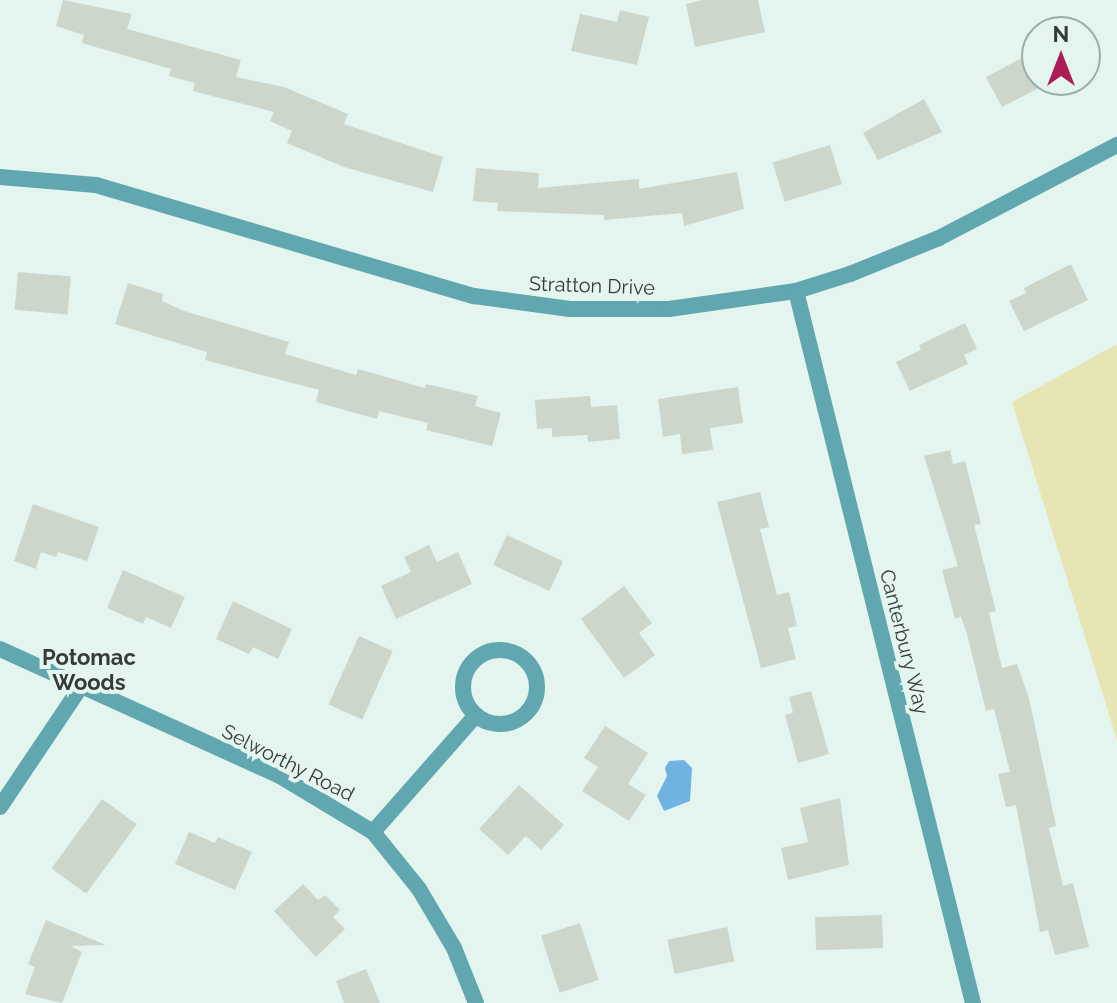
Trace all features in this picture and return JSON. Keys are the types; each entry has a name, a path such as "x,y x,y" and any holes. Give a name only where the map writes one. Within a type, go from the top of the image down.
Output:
{"street":[{"name":"Stratton Drive","path":"0,177 96,185 415,282 529,305 669,309 796,291 939,238 1117,145"},
{"name":"Canterbury Way","path":"796,291 973,1003"},
{"name":"Selworthy Road","path":"0,649 278,775 373,832 426,901 454,948 476,1003"},
{"path":"501,649 525,658 538,680 533,706 524,715 500,724 476,715 468,705 463,680 476,658 501,649"},
{"path":"0,807 82,685"},
{"path":"373,832 476,715"}],"shaded area":[{"path":"1117,344 1117,740 1012,402"}],"water":[{"path":"684,760 692,768 690,801 664,811 657,796 667,776 665,768 669,761"}],"building":[{"path":"63,0 132,14 127,29 241,60 236,77 284,87 348,114 344,124 443,157 433,192 344,167 287,143 292,131 270,121 274,112 193,91 195,83 169,76 171,69 82,43 84,35 56,26"},
{"path":"702,0 758,0 765,32 695,47 686,4"},
{"path":"620,10 649,17 637,65 571,51 580,14 617,22"},
{"path":"1021,58 1021,96 1024,96 1002,107 986,77"},
{"path":"924,99 942,132 878,160 863,133"},
{"path":"830,145 842,184 785,202 773,163"},
{"path":"476,168 539,173 538,188 639,179 639,189 737,172 744,209 684,226 682,213 604,220 604,215 497,211 498,203 473,201"},
{"path":"1071,264 1088,300 1024,331 1009,301 1026,293 1024,288"},
{"path":"18,272 71,277 67,314 15,310"},
{"path":"128,283 163,294 162,301 184,311 289,342 285,354 356,375 358,369 425,388 426,384 478,396 475,406 501,413 492,446 426,430 428,423 379,411 377,419 316,402 319,390 205,360 207,352 115,324"},
{"path":"965,323 977,349 964,355 968,364 910,391 896,362 921,350 919,345"},
{"path":"738,387 743,423 710,428 713,450 682,454 680,434 663,437 658,399"},
{"path":"590,396 591,407 617,405 620,439 588,442 587,435 552,437 552,428 537,429 535,400"},
{"path":"950,450 953,464 965,461 981,524 974,525 996,611 989,613 1002,668 1017,664 1029,698 1056,826 1049,828 1063,886 1073,883 1089,947 1055,955 1048,930 1040,932 1016,805 1006,807 998,774 1010,772 994,709 986,711 967,634 961,617 955,619 942,570 958,566 924,456"},
{"path":"760,492 769,527 760,529 777,595 789,592 797,626 788,628 796,659 761,668 717,502"},
{"path":"33,504 99,527 87,561 58,552 56,557 41,552 36,569 14,561"},
{"path":"507,535 563,561 549,591 493,565"},
{"path":"429,545 437,562 458,552 472,584 396,619 381,586 411,572 404,557"},
{"path":"123,570 185,597 171,628 146,617 143,624 107,608"},
{"path":"624,586 652,623 639,633 655,655 624,678 581,619"},
{"path":"233,601 292,629 278,659 253,647 249,654 216,639"},
{"path":"359,636 393,651 362,720 328,705"},
{"path":"811,691 829,754 798,763 785,715 793,713 789,697"},
{"path":"605,726 648,753 628,784 646,795 629,821 582,791 598,767 584,758"},
{"path":"519,785 564,825 541,850 526,836 508,855 479,829"},
{"path":"840,798 849,865 788,880 781,848 808,842 800,808"},
{"path":"102,799 137,824 86,894 51,869"},
{"path":"189,832 215,843 218,837 252,852 235,890 175,864"},
{"path":"303,884 318,900 325,895 340,910 333,917 345,929 316,957 274,911"},
{"path":"882,915 883,948 816,950 815,917"},
{"path":"46,920 106,945 71,946 82,952 62,1003 25,994 35,967 28,964"},
{"path":"580,923 599,980 560,993 541,936"},
{"path":"727,927 734,961 675,974 667,940"},
{"path":"366,969 380,1003 344,1003 336,981"}],"district":[{"name":"Potomac Woods","path":"89,670"}]}
